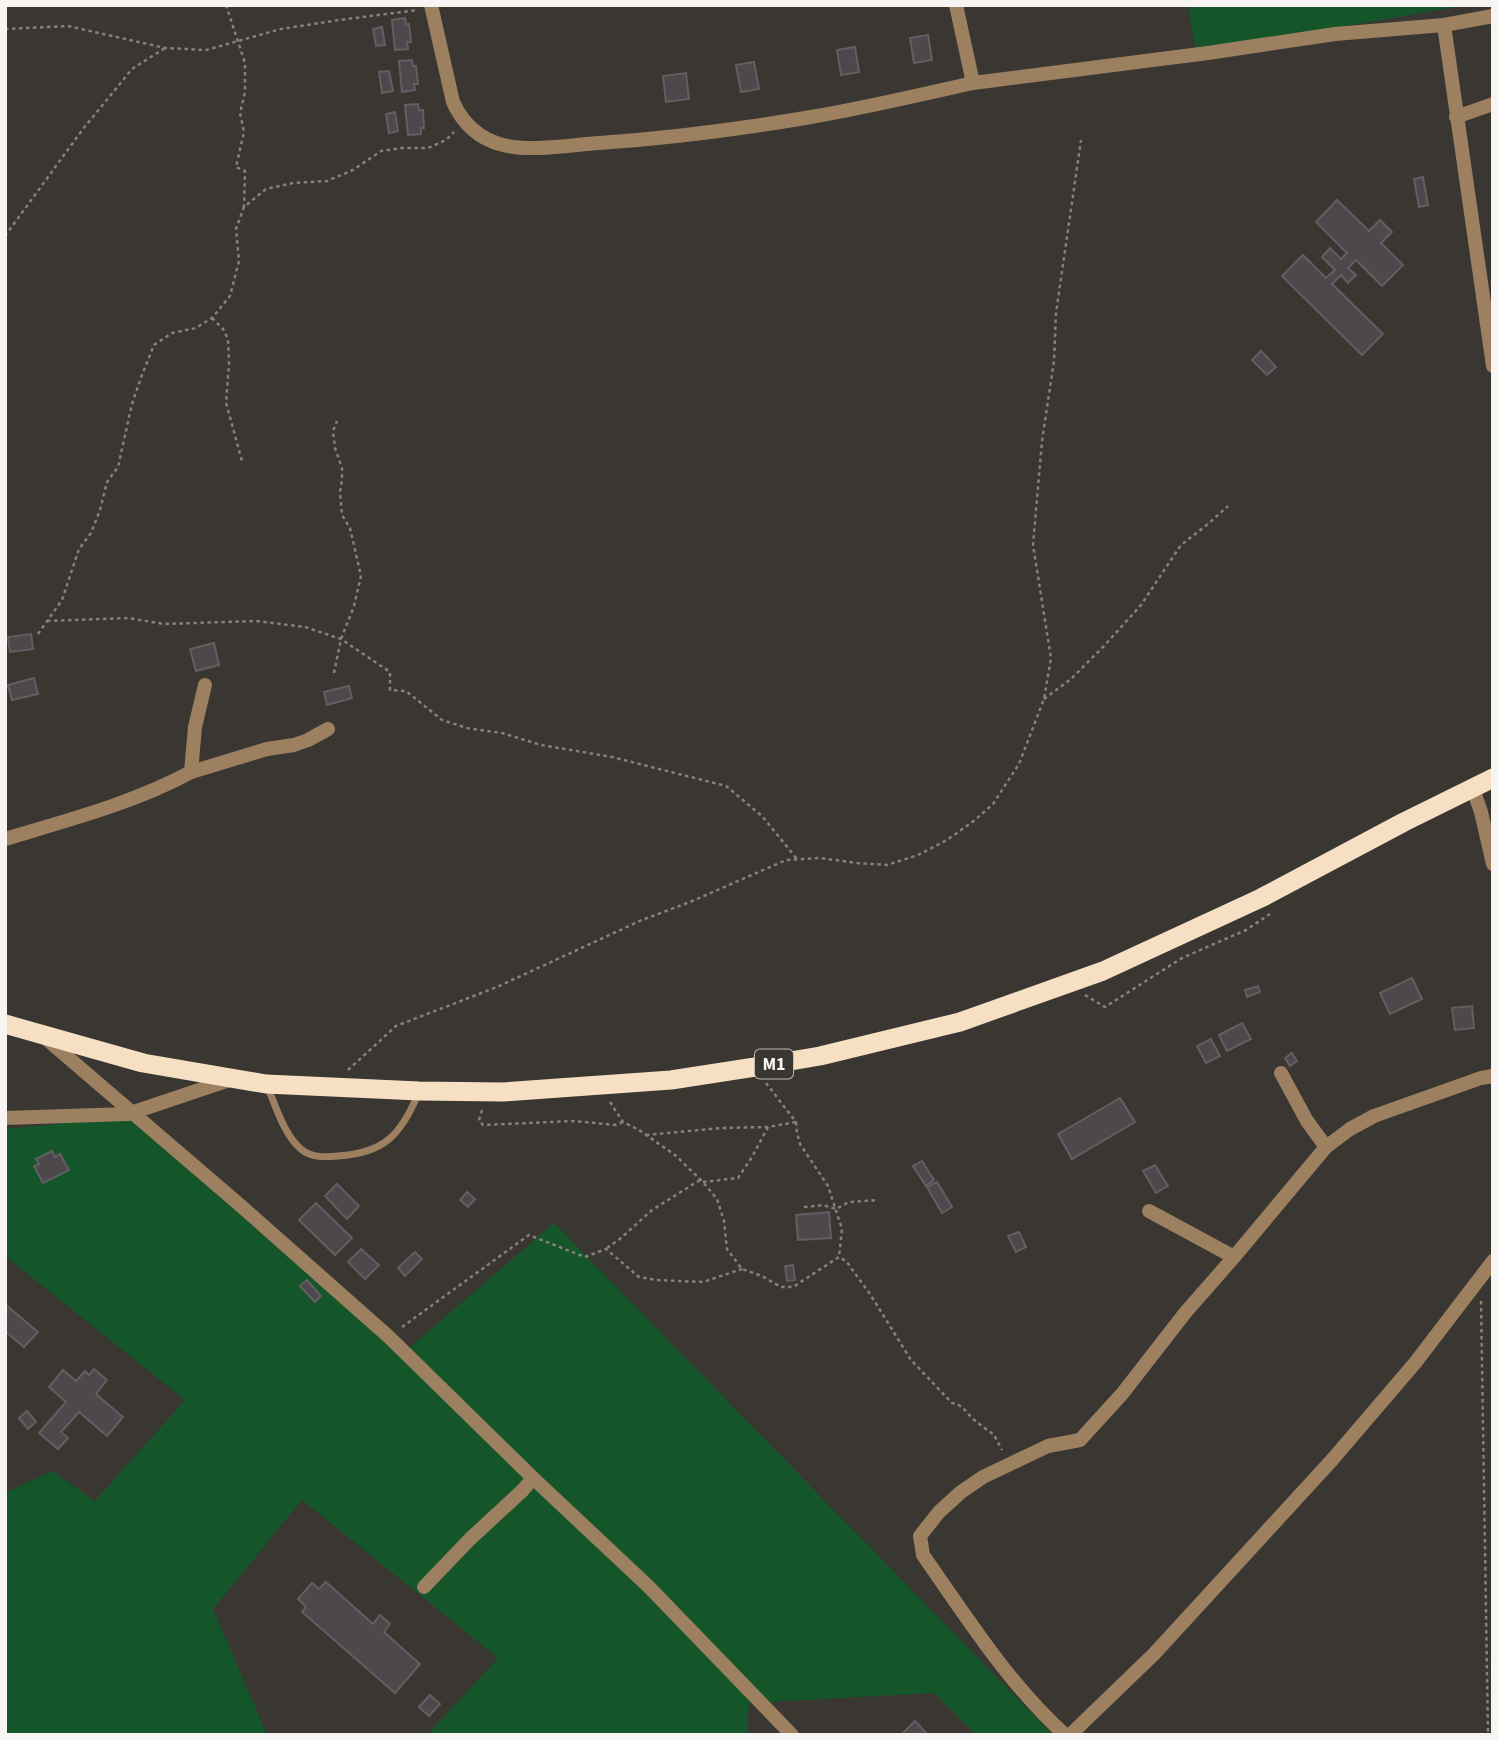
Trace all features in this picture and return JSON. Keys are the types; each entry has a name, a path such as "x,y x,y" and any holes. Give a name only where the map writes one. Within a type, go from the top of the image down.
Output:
{"highway":[{"name":"M1","path":"5,1024 143,1063 266,1084 419,1091 503,1092 671,1080 820,1056 960,1023 1103,971 1209,924 1493,778"}],"street":[{"path":"956,5 972,83"},
{"path":"432,7 453,102 464,123 490,141 521,148 657,139 812,117 972,83 1335,34 1444,25 1493,16"},
{"path":"1444,25 1493,366"},
{"path":"1456,117 1493,104"},
{"path":"191,772 195,727 205,684"},
{"path":"5,839 165,786 191,772 267,749 294,745 328,729"},
{"path":"1473,789 1493,864"},
{"path":"38,1032 389,1336 533,1478 649,1587 792,1735"},
{"path":"1281,1073 1307,1121 1326,1147"},
{"path":"1065,1735 1043,1714 991,1651 923,1555 920,1536 939,1512 983,1477 1048,1446 1080,1440 1122,1394 1185,1313 1326,1147 1350,1129 1374,1116 1480,1078 1493,1076"},
{"path":"5,1118 132,1113 234,1078"},
{"path":"1149,1211 1234,1257"},
{"path":"1070,1735 1154,1654 1332,1460 1415,1363 1493,1261"},
{"path":"424,1587 533,1478"}],"lane":[{"path":"266,1084 291,1139 303,1151 321,1157 352,1156 379,1147 400,1130 419,1091"}],"path":[{"path":"38,634 62,600 79,549 91,533 100,510 107,482 118,467 132,404 154,345 172,333 196,328 212,318 230,296 239,261 236,229 244,207 245,171 236,167 244,132 240,113 245,92 245,63 226,5"},
{"path":"5,29 68,26 165,48 206,50 281,29 432,7"},
{"path":"5,236 83,129 132,69 165,48"},
{"path":"244,207 266,189 293,183 327,181 353,170 381,151 428,148 446,140 464,123"},
{"path":"331,1087 396,1026 497,986 642,920 786,860 820,858 887,865 918,855 947,840 993,804 1019,764 1044,699 1051,658 1033,545 1042,441 1054,361 1056,313 1081,140"},
{"path":"212,318 228,339 226,403 242,461"},
{"path":"334,673 341,639 354,606 361,576 351,528 342,515 342,468 333,431 337,421"},
{"path":"1044,699 1071,679 1141,605 1181,545 1228,506"},
{"path":"47,621 128,618 164,624 256,621 305,627 341,639 390,672 390,690 406,691 442,720 541,745 612,757 726,786 762,816 797,859"},
{"path":"1067,985 1105,1007 1182,958 1246,930 1276,911"},
{"path":"761,1076 796,1122 800,1144 828,1186 842,1229 839,1257"},
{"path":"594,1086 609,1099 623,1122 675,1155 717,1199 724,1221 727,1249 742,1269 781,1287 793,1287 839,1257"},
{"path":"503,1092 494,1098 489,1107 482,1110 480,1124 574,1121 615,1125 623,1122"},
{"path":"646,1135 768,1127 796,1122"},
{"path":"389,1336 529,1235 585,1257 606,1249 652,1210 702,1181 738,1178 768,1127"},
{"path":"804,1207 823,1205 836,1209 849,1202 878,1200"},
{"path":"606,1249 639,1277 656,1280 703,1282 742,1269"},
{"path":"839,1257 846,1261 870,1294 911,1360 952,1403 962,1407 994,1435 1012,1464"},
{"path":"1481,1276 1488,1735"}],"green space":[{"path":"1188,5 1467,5 1196,52"},
{"path":"128,1117 401,1355 554,1223 1053,1735 976,1735 934,1693 749,1703 747,1735 427,1735 498,1658 302,1500 213,1609 267,1735 5,1735 5,1493 52,1471 95,1501 185,1400 5,1256 5,1129"}],"building":[{"path":"405,18 406,25 409,24 411,42 407,42 408,49 395,50 392,20"},
{"path":"382,27 385,45 376,46 373,29"},
{"path":"928,35 932,60 914,63 910,38"},
{"path":"855,47 859,72 841,75 837,50"},
{"path":"412,60 413,66 416,66 418,84 414,84 415,90 402,92 399,61"},
{"path":"754,62 759,89 741,92 736,65"},
{"path":"389,71 393,91 382,93 379,72"},
{"path":"686,73 689,99 666,102 663,76"},
{"path":"418,104 419,110 423,110 424,128 421,128 421,134 408,135 405,105"},
{"path":"395,112 398,131 389,133 386,114"},
{"path":"1423,177 1428,205 1419,207 1414,179"},
{"path":"1337,200 1369,231 1380,220 1392,232 1381,243 1403,265 1382,286 1356,260 1348,268 1356,275 1348,283 1341,275 1332,284 1383,334 1362,355 1282,276 1303,255 1326,278 1335,270 1322,257 1330,248 1341,259 1347,253 1316,222"},
{"path":"1261,351 1276,367 1267,375 1252,360"},
{"path":"31,634 33,649 10,652 8,637"},
{"path":"214,643 219,665 196,671 190,649"},
{"path":"34,678 38,694 12,700 8,685"},
{"path":"349,686 352,698 327,705 324,692"},
{"path":"1412,978 1422,999 1390,1014 1380,993"},
{"path":"1258,986 1260,992 1247,997 1245,990"},
{"path":"1472,1006 1474,1028 1455,1030 1452,1008"},
{"path":"1242,1023 1251,1039 1227,1051 1219,1035"},
{"path":"1211,1039 1220,1056 1206,1063 1197,1046"},
{"path":"1292,1053 1297,1061 1290,1066 1285,1058"},
{"path":"1120,1098 1135,1122 1072,1159 1058,1134"},
{"path":"52,1151 55,1157 60,1154 69,1170 43,1183 34,1166 39,1164 36,1159"},
{"path":"922,1161 934,1180 926,1186 913,1166"},
{"path":"1155,1165 1168,1186 1156,1193 1143,1171"},
{"path":"937,1182 952,1207 942,1213 927,1187"},
{"path":"337,1184 359,1206 347,1219 325,1196"},
{"path":"467,1192 475,1199 468,1207 460,1200"},
{"path":"316,1203 352,1238 335,1255 299,1220"},
{"path":"829,1212 831,1238 798,1240 796,1215"},
{"path":"1019,1232 1026,1247 1016,1252 1008,1236"},
{"path":"361,1249 379,1265 365,1279 348,1262"},
{"path":"415,1252 422,1259 405,1276 398,1268"},
{"path":"793,1265 795,1280 787,1281 785,1266"},
{"path":"307,1280 321,1296 315,1302 300,1286"},
{"path":"5,1304 38,1332 24,1347 5,1331"},
{"path":"94,1369 107,1380 96,1394 123,1417 107,1436 79,1412 61,1432 68,1438 58,1449 39,1433 66,1402 49,1387 63,1370 76,1381 85,1371 89,1375"},
{"path":"27,1411 36,1422 28,1429 19,1418"},
{"path":"326,1582 373,1624 380,1615 390,1624 384,1632 420,1664 395,1693 302,1612 306,1607 298,1599 312,1583 319,1589"},
{"path":"430,1695 440,1704 429,1716 419,1707"},
{"path":"915,1721 928,1735 901,1735"}]}
